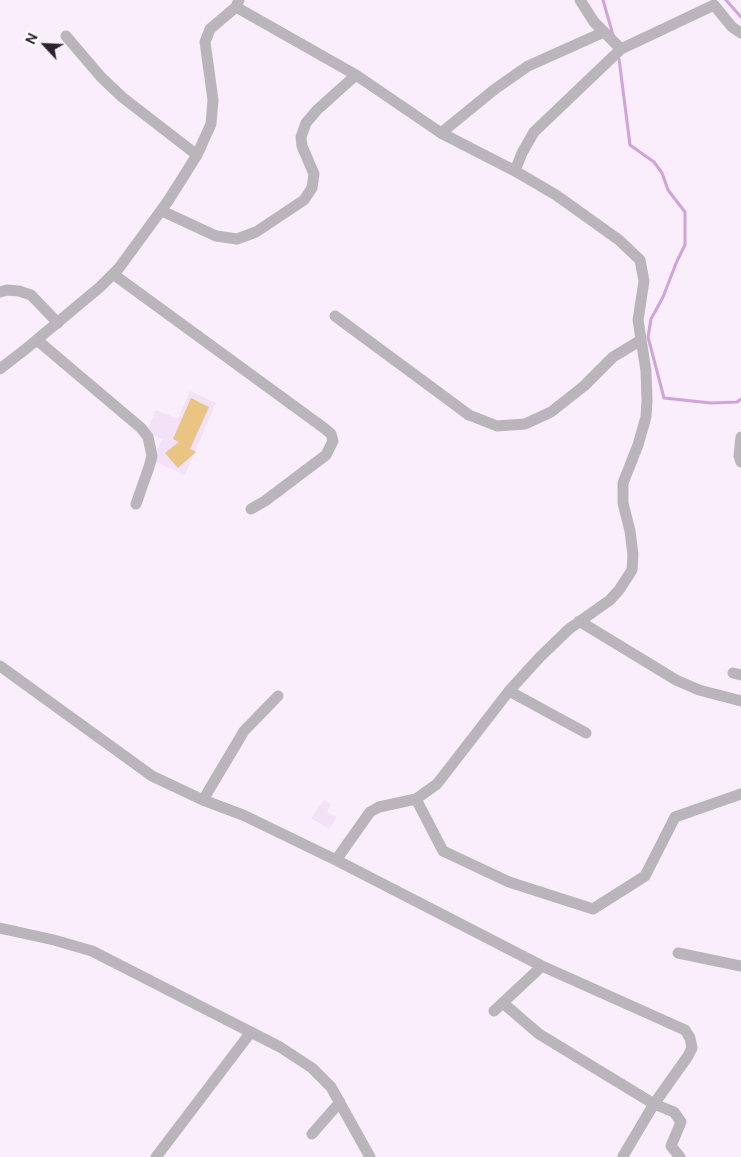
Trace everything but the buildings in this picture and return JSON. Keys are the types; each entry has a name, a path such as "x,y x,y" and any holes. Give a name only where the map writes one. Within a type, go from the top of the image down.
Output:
{"street":[{"path":"580,0 594,22 621,49"},
{"path":"515,171 522,153 534,132 621,49 713,2 732,27 741,33"},
{"path":"0,368 58,323 100,287 113,274 162,210 197,155 211,124 213,100 205,42 210,29 237,3 356,75 441,133 515,171 564,201 619,240 640,260 644,281 638,320 646,371 646,417 638,445 623,483 623,503 633,555 632,570 610,600 569,629 540,657 510,691 437,784 416,799 370,812 336,860"},
{"path":"441,133 495,89 528,66 604,32"},
{"path":"66,36 101,77 122,97 197,155"},
{"path":"162,210 216,236 237,239 256,232 304,200 312,188 314,174 302,146 301,136 306,123 317,110 356,75"},
{"path":"113,274 331,434 333,441 326,455 265,501 251,509"},
{"path":"0,292 7,290 19,291 30,296 58,323"},
{"path":"335,316 469,415 497,426 525,424 551,412 584,386 614,357 641,340"},
{"path":"37,340 142,428 148,437 152,456 136,504"},
{"path":"741,437 739,456 741,462"},
{"path":"579,621 676,680 699,690 741,701"},
{"path":"0,666 152,776 336,860 542,966 685,1030 690,1038 692,1048 654,1104 623,1156"},
{"path":"510,691 586,733"},
{"path":"203,800 244,731 278,696"},
{"path":"416,799 443,851 510,882 594,908 645,876 675,817 741,794"},
{"path":"0,928 54,940 92,952 280,1047 312,1068 332,1087 370,1157"},
{"path":"678,953 741,966"},
{"path":"494,1011 542,966"},
{"path":"503,1003 538,1034 654,1104 674,1112 681,1122 671,1146 680,1157"},
{"path":"156,1157 251,1032"},
{"path":"312,1134 340,1102"}],"shaded area":[{"path":"190,391 216,403 185,475 153,461 162,439 147,432 156,410 178,419"},
{"path":"324,800 331,804 327,812 337,817 329,829 311,818"}],"waterway":[{"path":"603,0 613,35"},
{"path":"726,0 741,17"},
{"path":"619,59 630,145 654,162 662,173 668,190 685,212 685,245 663,297 651,319 648,337 664,398 711,403 737,402 741,399"}]}
